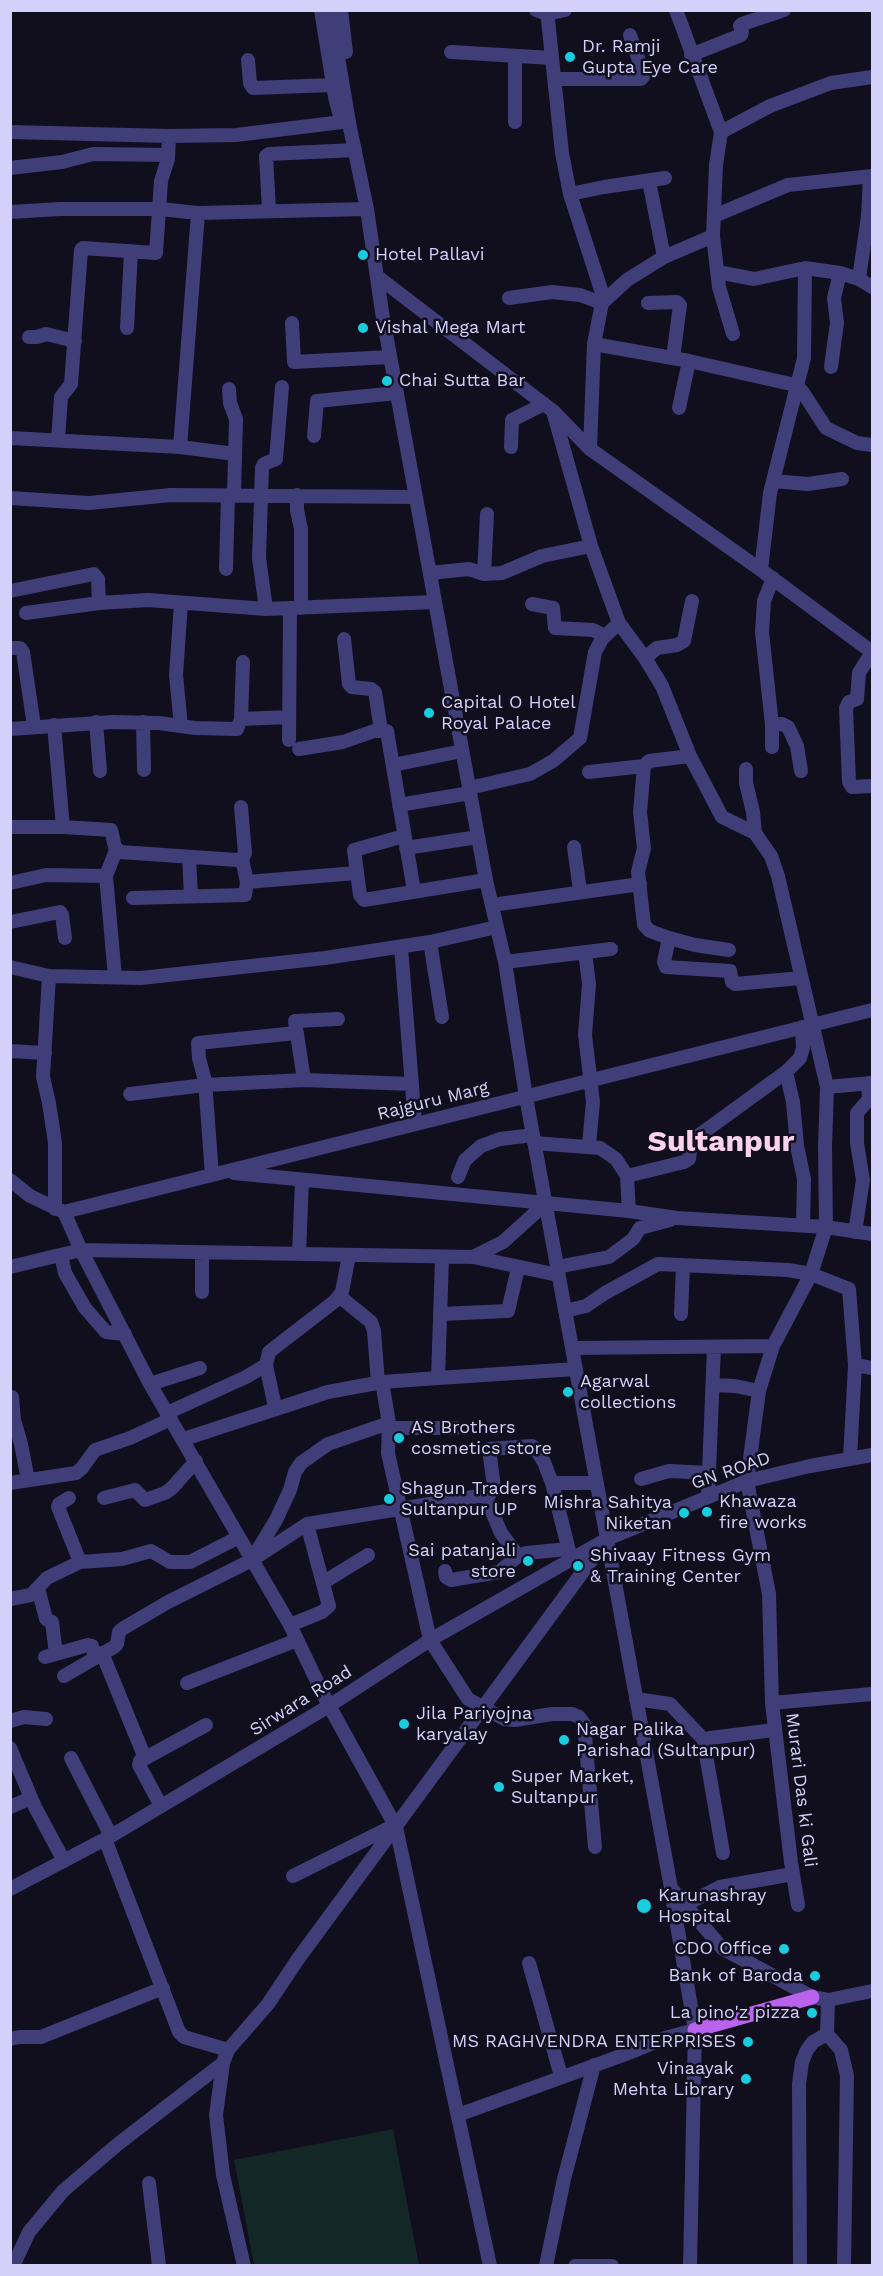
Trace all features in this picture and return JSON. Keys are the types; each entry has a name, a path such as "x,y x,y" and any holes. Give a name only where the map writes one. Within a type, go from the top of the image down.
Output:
{"main road":[{"path":"695,2030 812,1997"}],"street":[{"path":"321,10 333,85 347,122"},
{"path":"330,10 347,122 367,209 390,357 462,751 486,880 505,962 533,1139 695,2030 690,2265"},
{"path":"10,132 169,136 236,135 355,122 356,114 341,10"},
{"path":"565,10 543,12 552,58 562,153 570,194 603,301 594,344 590,449"},
{"path":"675,10 721,132 716,165 713,236 719,287 733,334"},
{"path":"691,55 741,35 740,26 742,24 784,10"},
{"path":"554,79 641,79 644,75 630,35"},
{"path":"450,52 552,58"},
{"path":"515,57 515,122"},
{"path":"248,60 250,83 253,88 333,85"},
{"path":"721,132 770,106 831,83 873,77"},
{"path":"58,440 61,397 71,384 82,248 156,253 161,182 168,155 169,136"},
{"path":"270,210 266,156 354,150"},
{"path":"10,168 67,161 93,154 168,155"},
{"path":"714,216 788,185 871,176 868,216 858,279"},
{"path":"570,194 665,178"},
{"path":"649,181 664,257"},
{"path":"10,212 60,209 160,209 198,213 367,209"},
{"path":"180,447 198,213"},
{"path":"603,301 627,280 664,257 713,236"},
{"path":"127,328 131,252"},
{"path":"717,272 754,279 805,268 840,273 873,287"},
{"path":"772,747 772,725 762,632 767,574 765,527 795,385 804,358 805,268"},
{"path":"831,367 837,323 834,298 840,273"},
{"path":"378,277 549,408 590,449 767,574 872,652 859,673 857,699 849,702 846,708 849,782 852,787 873,786"},
{"path":"510,298 552,292 580,295 603,301"},
{"path":"648,303 677,303 680,305 673,358"},
{"path":"292,323 294,362 390,357"},
{"path":"29,337 46,334 75,341"},
{"path":"594,344 688,361 795,385 802,391 826,428 857,443 873,445"},
{"path":"679,408 688,361"},
{"path":"266,609 259,558 263,466 276,459 282,387"},
{"path":"226,569 236,419 230,403 229,389"},
{"path":"314,436 317,401 397,393"},
{"path":"511,447 512,420 549,408"},
{"path":"549,408 591,546 619,623 662,686 690,756 722,817 755,833"},
{"path":"10,438 180,447 235,454"},
{"path":"773,481 808,484 842,479"},
{"path":"10,498 89,503 171,495 416,497"},
{"path":"297,495 301,529 289,717 294,744 344,742 381,730 389,733 414,891"},
{"path":"484,574 487,514"},
{"path":"430,573 470,569 484,574 508,571 542,556 591,546"},
{"path":"10,591 94,574 98,579 99,603"},
{"path":"26,614 99,603 148,600 266,609 435,602"},
{"path":"645,658 657,648 677,645 684,641 692,601"},
{"path":"181,603 176,675 181,726"},
{"path":"532,604 553,608 555,628 593,630 605,636"},
{"path":"399,805 517,778 530,774 553,761 580,738 595,652 605,636 619,623"},
{"path":"344,639 349,684 352,687 371,689 375,692 381,730"},
{"path":"10,648 20,648 23,652 34,726"},
{"path":"10,729 96,722 143,722 237,729 241,719 243,662"},
{"path":"241,719 289,717"},
{"path":"96,722 100,771"},
{"path":"143,722 144,771"},
{"path":"772,725 782,724 788,728 797,746 801,771"},
{"path":"54,725 63,827"},
{"path":"393,765 462,751"},
{"path":"589,772 644,766 649,761 690,756"},
{"path":"644,766 640,812 644,848 638,867 646,928 669,938 695,945 729,950"},
{"path":"746,769 746,783 755,833"},
{"path":"133,898 245,895 247,882 242,859 245,853 241,807"},
{"path":"10,827 111,830 116,850 106,876 115,977"},
{"name":"Murari Das ki Gali","path":"755,833 775,866 801,978 808,1026 827,1087 826,1227 811,1274 773,1346 759,1391 747,1480 769,1594 774,1730 798,1905"},
{"path":"478,837 405,842 354,849 360,896 364,900 486,880"},
{"path":"574,847 580,891"},
{"path":"116,850 242,859"},
{"path":"189,857 191,896"},
{"path":"247,882 356,873"},
{"path":"10,883 46,875 106,876"},
{"path":"492,905 640,884"},
{"path":"10,922 60,912 65,938"},
{"path":"10,967 49,975 152,977 325,958 401,947 497,927"},
{"path":"669,938 664,962 666,968 728,971 732,973 732,982 735,984 801,978"},
{"path":"430,942 442,1017"},
{"path":"401,947 415,1124"},
{"path":"505,962 611,949"},
{"path":"585,952 589,984 585,1035 593,1102 589,1145"},
{"path":"49,975 43,1077 50,1103 55,1143 59,1210 150,1384 290,1625 329,1706 395,1826 490,2265"},
{"name":"Rajguru Marg","path":"59,1210 217,1174 873,1010"},
{"path":"303,1080 294,1023 297,1020 338,1019"},
{"path":"627,1176 689,1159 694,1139 786,1072 800,1058 808,1026"},
{"path":"296,1033 198,1044 217,1174 629,1211 677,1218 826,1227 873,1234"},
{"path":"10,1051 45,1053"},
{"path":"786,1072 792,1094 797,1146 804,1179 802,1226"},
{"path":"130,1094 205,1085 303,1080 412,1084"},
{"path":"827,1087 870,1083 869,1099 857,1113 857,1143 863,1180 855,1232"},
{"path":"458,1177 465,1160 481,1146 500,1138 589,1145 610,1154 623,1167 627,1176 629,1211"},
{"path":"10,1180 30,1196 59,1210"},
{"path":"299,1254 302,1180"},
{"path":"474,1257 503,1242 545,1204"},
{"path":"10,1267 81,1251 158,1250 202,1253 474,1257 518,1268 558,1271 609,1257 633,1239 640,1228 677,1218"},
{"path":"202,1253 202,1292"},
{"path":"61,1255 65,1273 85,1308 106,1332 124,1334"},
{"path":"275,1407 266,1365 269,1352 339,1296 342,1292 349,1255"},
{"path":"438,1378 442,1258"},
{"path":"565,1311 586,1306 653,1266 662,1264 788,1270 811,1274 849,1289 855,1365 850,1458"},
{"path":"681,1314 683,1265"},
{"path":"440,1314 508,1311 518,1268"},
{"path":"339,1296 371,1322 374,1331 380,1382 390,1426 388,1453 430,1640 468,1699 509,1720 552,1714 572,1714 579,1717 584,1724 595,1847"},
{"path":"572,1348 773,1346"},
{"path":"708,1497 714,1347"},
{"path":"10,1483 76,1473 94,1450 130,1438 266,1365"},
{"path":"855,1365 873,1368"},
{"path":"150,1384 200,1368"},
{"path":"184,1439 275,1407 328,1392 380,1382 576,1369"},
{"path":"713,1386 735,1386 759,1391"},
{"path":"12,1397 14,1420 28,1480"},
{"path":"252,1560 272,1527 290,1490 295,1472 301,1463 328,1444 390,1426 456,1428"},
{"path":"445,1571 446,1577 451,1580 499,1572 508,1567 518,1556 527,1553 569,1554 552,1482 542,1457 532,1446 492,1447 488,1452 494,1487 488,1497"},
{"name":"GN ROAD","path":"607,1539 747,1480 873,1455"},
{"path":"104,1498 135,1490 145,1500 165,1493 196,1461"},
{"path":"641,1479 669,1471 709,1473"},
{"path":"552,1482 597,1483"},
{"path":"64,1676 117,1644 119,1632 122,1629 168,1602 252,1560 307,1524 479,1494 488,1497"},
{"path":"488,1497 501,1533 518,1556"},
{"path":"69,1498 58,1507 80,1562"},
{"path":"290,1625 321,1612 329,1606 307,1524"},
{"path":"10,1599 26,1597 47,1578 80,1562 122,1559 151,1551 170,1562 195,1560 239,1537"},
{"path":"13,2265 16,2247 63,2191 225,2056 268,2004 395,1826 607,1539"},
{"name":"Sirwara Road","path":"10,1889 108,1837 329,1706 569,1554 607,1539"},
{"path":"324,1582 368,1555"},
{"path":"195,1560 208,1582"},
{"path":"38,1588 46,1619 52,1622 50,1656 90,1645 99,1655 145,1758"},
{"path":"187,1683 297,1640"},
{"path":"772,1703 873,1694"},
{"path":"636,1699 670,1704 705,1741"},
{"path":"10,1721 24,1717 46,1719"},
{"path":"161,1806 139,1765 140,1761 206,1725"},
{"path":"723,1853 703,1747 705,1741 710,1738 774,1730"},
{"path":"10,1748 31,1798 64,1861"},
{"path":"71,1758 108,1837 179,2032 184,2037 225,2056"},
{"path":"10,1807 31,1798"},
{"path":"293,1876 395,1826"},
{"path":"685,1905 720,1887 793,1874"},
{"path":"671,1888 722,1948 812,1997 828,2000 873,1991"},
{"path":"529,1963 561,2076"},
{"path":"10,2039 41,2037 163,1988"},
{"path":"828,2000 827,2034 841,2050 847,2076 844,2265"},
{"path":"458,2115 664,2038 695,2030"},
{"path":"800,2265 801,2073 807,2050 813,2042 827,2034"},
{"path":"225,2056 216,2115 219,2145 244,2265"},
{"path":"546,2265 564,2179 594,2065"},
{"path":"149,2182 159,2265"},
{"path":"575,2265 612,2265"}],"green space":[{"path":"393,2129 419,2265 254,2265 234,2160"}],"place":[{"name":"Dr. Ramji Gupta Eye Care","path":"570,57"},
{"name":"Hotel Pallavi","path":"363,255"},
{"name":"Vishal Mega Mart","path":"363,328"},
{"name":"Chai Sutta Bar","path":"387,381"},
{"name":"Capital O Hotel Royal Palace","path":"429,713"},
{"name":"Agarwal collections","path":"568,1392"},
{"name":"AS Brothers cosmetics store","path":"399,1438"},
{"name":"Shagun Traders Sultanpur UP","path":"389,1499"},
{"name":"Khawaza fire works","path":"707,1512"},
{"name":"Mishra Sahitya Niketan","path":"684,1513"},
{"name":"Sai patanjali store","path":"528,1561"},
{"name":"Shivaay Fitness Gym & Training Center","path":"578,1566"},
{"name":"Jila Pariyojna karyalay","path":"404,1724"},
{"name":"Nagar Palika Parishad (Sultanpur)","path":"564,1740"},
{"name":"Super Market, Sultanpur","path":"499,1787"},
{"name":"Karunashray Hospital","path":"644,1906"},
{"name":"CDO Office","path":"784,1949"},
{"name":"Bank of Baroda","path":"815,1976"},
{"name":"La pino'z pizza","path":"812,2013"},
{"name":"MS RAGHVENDRA ENTERPRISES","path":"748,2042"},
{"name":"Vinaayak Mehta Library","path":"746,2079"}],"district":[{"name":"Sultanpur","path":"721,1142"}]}
